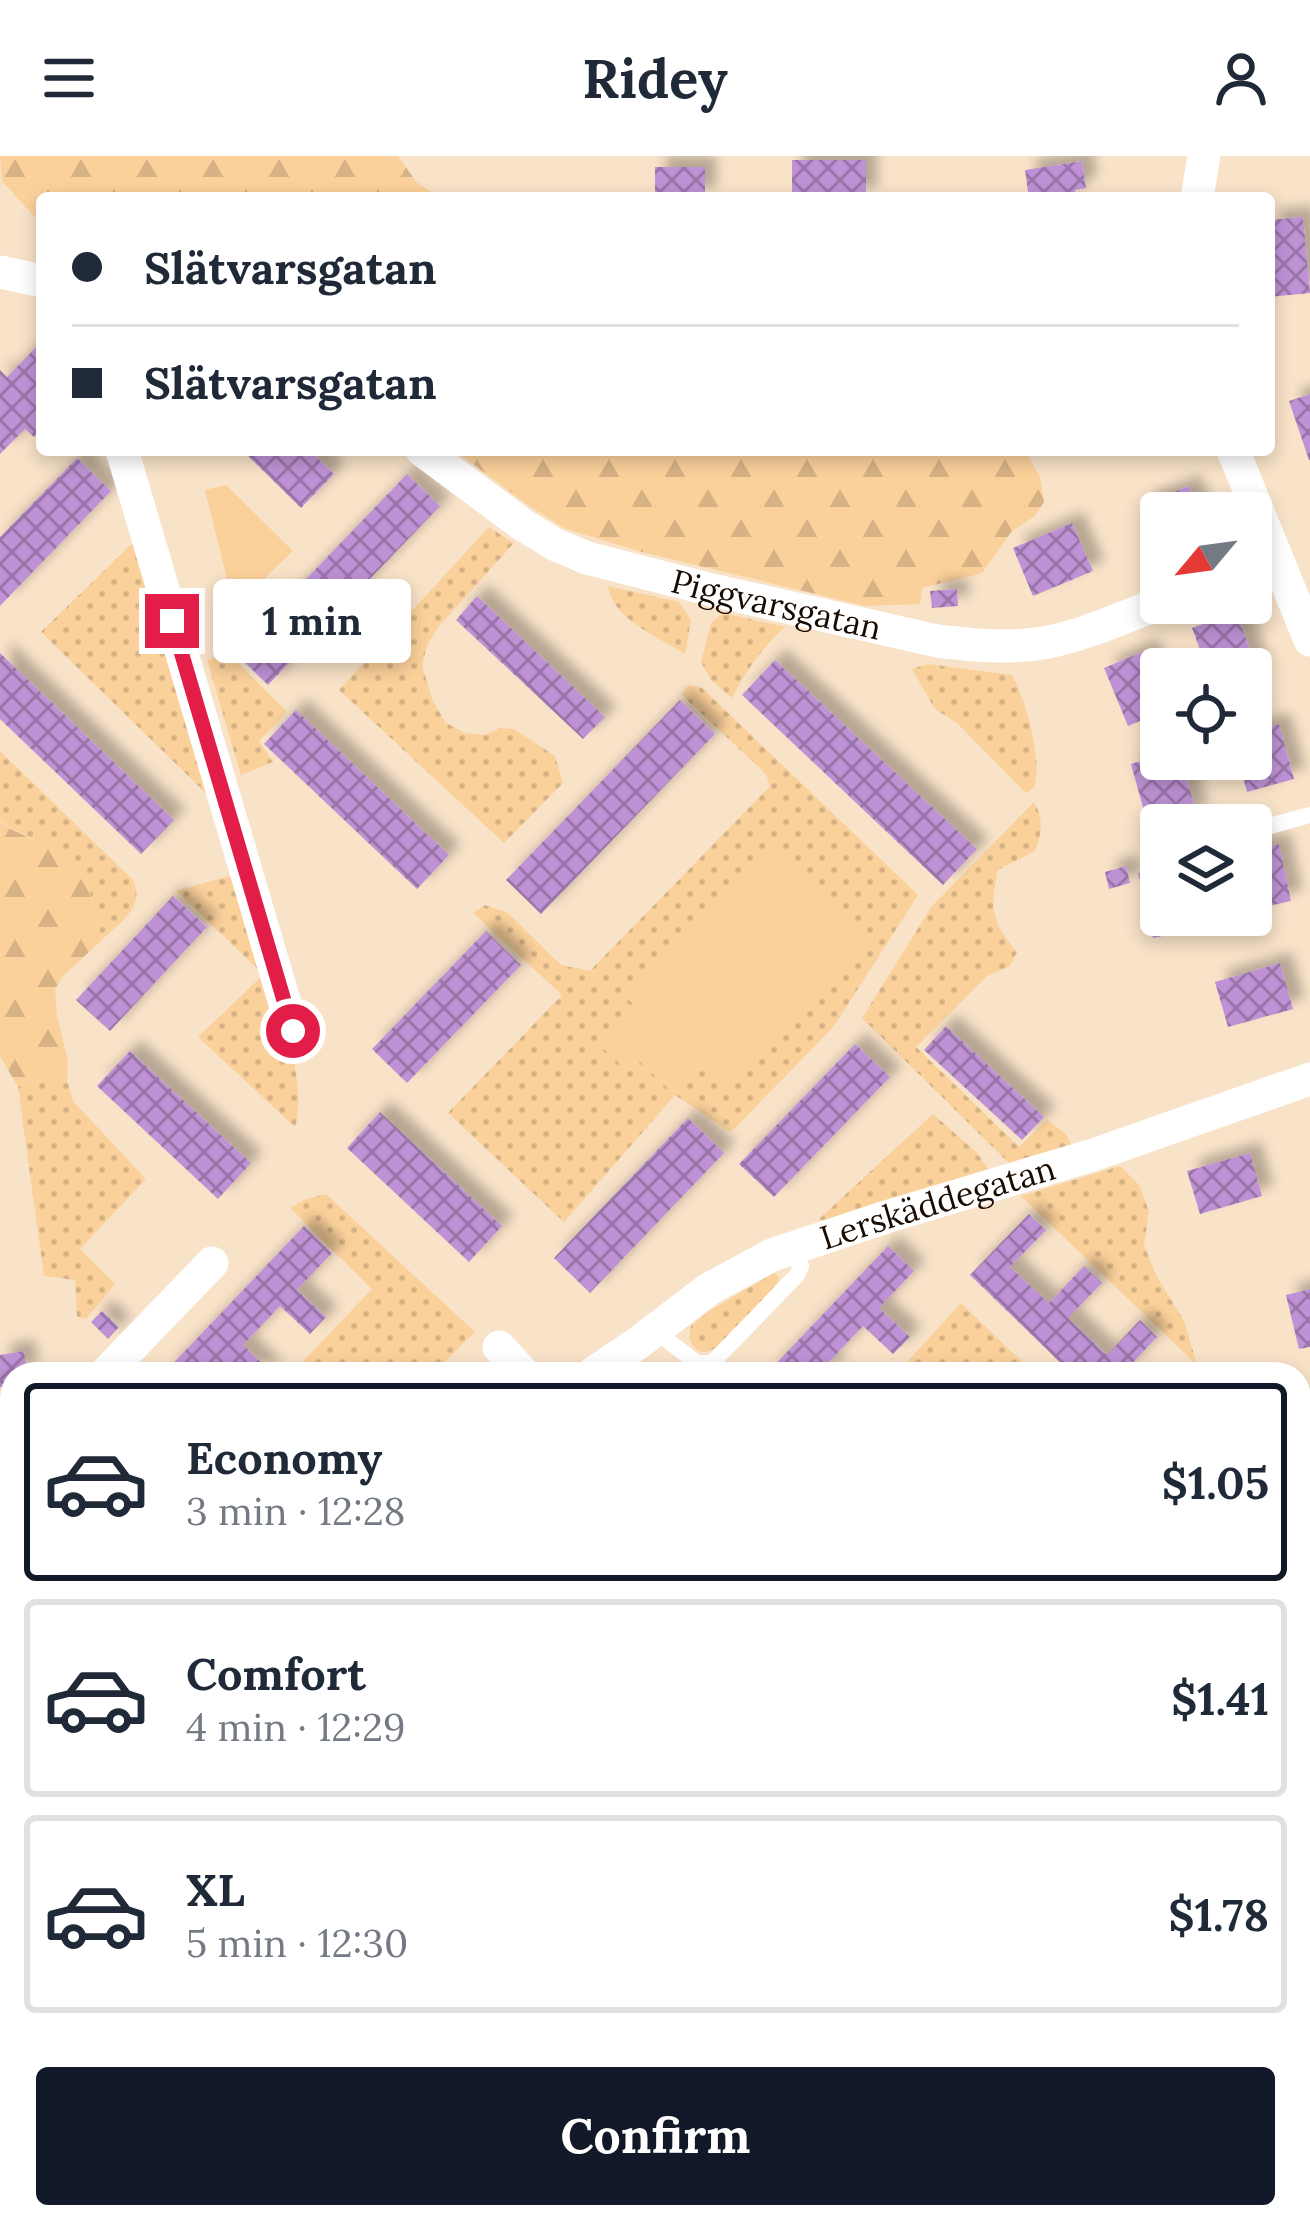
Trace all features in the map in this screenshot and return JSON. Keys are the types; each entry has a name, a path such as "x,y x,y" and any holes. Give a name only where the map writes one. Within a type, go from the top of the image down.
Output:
{"street":[{"path":"1198,192 1204,156"},
{"path":"0,272 36,279"},
{"path":"124,456 293,1031"},
{"name":"Piggvarsgatan","path":"430,456 523,525 587,558 937,640 973,646 1043,643 1140,611"},
{"path":"1234,456 1243,492"},
{"path":"1272,579 1310,640"},
{"name":"Lerskäddegatan","path":"611,1362 709,1289 772,1255 1093,1155 1310,1079"},
{"path":"117,1362 212,1263"}],"lane":[{"path":"1272,825 1310,814"},
{"path":"712,1362 797,1275 801,1265 787,1250"},
{"path":"654,1329 695,1362"}],"green space":[{"path":"0,156 398,156 417,183 432,192 36,192 36,217 2,181"},
{"path":"462,456 1028,456 1040,477 1044,502 1035,516 1012,531 982,573 922,588 920,604 865,606 642,552 566,529"},
{"path":"226,485 293,551 234,608 205,490"},
{"path":"489,527 514,543 439,626 427,645 422,666 446,723 465,733 484,735 500,728 514,729 555,756 563,783 504,843 339,690"},
{"path":"142,534 219,806 41,632"},
{"path":"608,586 679,602 691,620 685,654 628,618 611,598"},
{"path":"723,613 785,627 755,660 732,698 711,680 701,662 711,623"},
{"path":"229,654 287,712 259,741 273,762 241,775 207,660"},
{"path":"928,664 1012,675 1032,731 1034,788 1026,793 957,723 935,709 912,669"},
{"path":"689,685 702,688 918,895 834,1026 735,1128 730,1132 675,1095 564,1222 448,1113 562,995 473,913 485,905 508,913 561,965 590,971 770,786 766,774 681,694"},
{"path":"0,751 133,880 134,906 102,940 87,880 54,848 0,819"},
{"path":"1034,802 1041,826 1035,851 998,870 994,895 997,923 1017,952 1010,966 987,976 916,1047 1019,1147 1047,1120 1071,1144 1068,1150 1012,1166 862,1018 932,906"},
{"path":"0,820 54,848 87,880 102,940 55,989 67,1080 44,1075 18,1087 0,1056"},
{"path":"768,848 866,943 723,1091 701,1069 675,1095 639,1061 628,1072 601,1046 637,1008 625,996"},
{"path":"240,873 290,1039 298,1103 295,1127 198,1037 262,976 176,891"},
{"path":"44,1075 67,1080 73,1101 146,1179 80,1249 115,1284 86,1319 77,1317 75,1280 44,1276 18,1087"},
{"path":"933,1114 989,1170 829,1223 819,1219"},
{"path":"1120,1166 1139,1185 1149,1211 1144,1245 1184,1321 1196,1362 1194,1362 1021,1196"},
{"path":"326,1194 475,1332 444,1362 302,1362 372,1289 290,1208"},
{"path":"774,1273 779,1277 777,1284 731,1335 711,1351 695,1348 689,1339 691,1326"},
{"path":"961,1303 1022,1362 907,1362"}],"building":[{"path":"792,160 866,160 866,192 792,192"},
{"path":"1082,161 1086,188 1028,192 1025,170"},
{"path":"655,167 705,167 705,192 655,192"},
{"path":"1303,217 1310,293 1275,296 1275,219"},
{"path":"36,347 36,435 25,429 0,454 0,370 7,377"},
{"path":"1310,394 1310,460 1309,460 1289,401"},
{"path":"248,456 315,456 334,474 301,508"},
{"path":"77,458 111,491 0,606 0,537"},
{"path":"407,474 440,506 268,685 235,653"},
{"path":"1072,523 1093,571 1033,596 1013,548"},
{"path":"957,589 958,606 932,608 930,591"},
{"path":"477,596 605,717 583,739 456,620"},
{"path":"1240,624 1249,648 1199,648 1192,628"},
{"path":"0,653 174,820 141,854 0,719"},
{"path":"1140,653 1140,721 1128,726 1104,668"},
{"path":"775,660 977,849 943,885 742,695"},
{"path":"680,700 715,734 541,914 506,880"},
{"path":"296,710 449,855 417,889 264,744"},
{"path":"1279,724 1294,779 1247,792 1244,780 1272,780 1272,726"},
{"path":"1140,761 1140,780 1187,780 1194,804 1142,804 1131,764"},
{"path":"1279,844 1291,901 1272,905 1272,846"},
{"path":"1126,866 1130,883 1109,889 1105,872"},
{"path":"173,896 207,927 110,1031 76,1000"},
{"path":"486,931 521,965 407,1083 372,1049"},
{"path":"1280,963 1293,1009 1228,1027 1215,982"},
{"path":"946,1026 1044,1117 1022,1140 924,1050"},
{"path":"855,1044 890,1077 774,1197 739,1164"},
{"path":"130,1051 251,1163 218,1199 97,1086"},
{"path":"380,1112 502,1226 469,1262 347,1148"},
{"path":"688,1118 724,1153 590,1293 554,1258"},
{"path":"1250,1153 1262,1196 1200,1214 1187,1171"},
{"path":"1029,1214 1046,1230 1010,1267 1049,1303 1084,1266 1102,1283 1068,1318 1107,1355 1140,1320 1157,1337 1133,1362 1060,1362 970,1275"},
{"path":"304,1226 332,1253 297,1290 326,1317 310,1334 280,1306 243,1345 261,1362 174,1362"},
{"path":"888,1246 914,1271 879,1308 910,1337 893,1354 863,1326 829,1362 777,1362"},
{"path":"1310,1289 1310,1347 1299,1349 1286,1295"},
{"path":"102,1311 119,1327 108,1339 91,1322"},
{"path":"24,1351 25,1362 0,1362 0,1355"}],"route":[{"path":"172,621 293,1031"}]}
